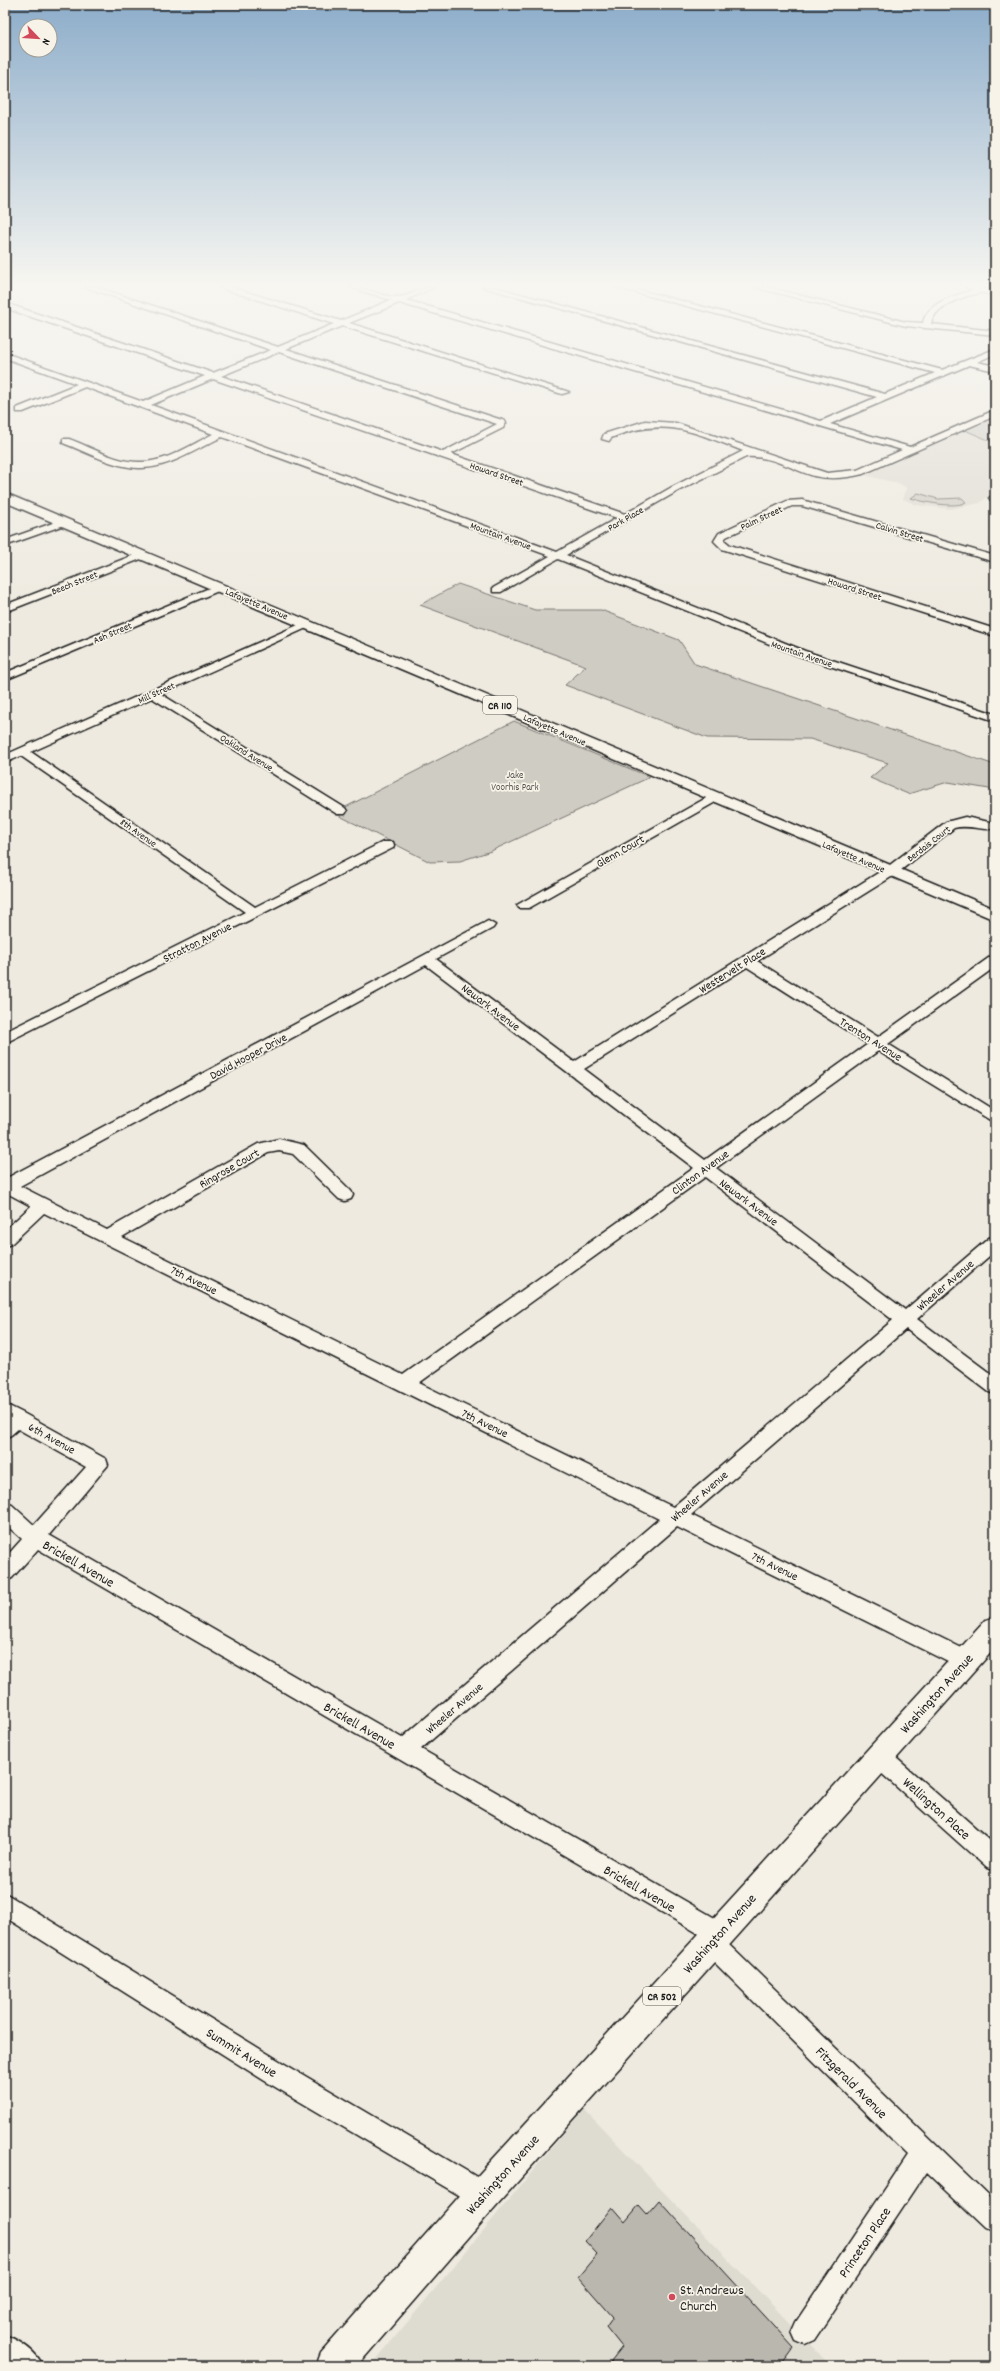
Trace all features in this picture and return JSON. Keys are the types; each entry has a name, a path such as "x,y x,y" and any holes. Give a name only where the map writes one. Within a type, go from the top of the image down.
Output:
{"main road":[{"name":"Lafayette Avenue","path":"5,497 995,915"},
{"name":"Washington Avenue","path":"334,2366 483,2195 878,1756 995,1629"}],"street":[{"path":"20,410 51,398"},
{"name":"Mountain Avenue","path":"123,398 559,556 775,643 995,718"},
{"path":"143,405 161,398"},
{"name":"Howard Street","path":"276,398 625,517"},
{"path":"424,398 502,424 444,455"},
{"path":"731,398 910,450"},
{"path":"821,424 884,398"},
{"path":"606,439 607,436 637,425 659,423 780,459 811,473 837,476 856,473 995,413"},
{"path":"66,441 121,461 139,465 158,462 222,433"},
{"name":"Park Place","path":"497,590 625,517 744,454 756,453"},
{"name":"Palm Street","path":"720,538 790,504 805,504"},
{"name":"Calvin Street","path":"805,504 995,559"},
{"path":"5,543 64,522"},
{"name":"Howard Street","path":"720,538 721,544 726,547 995,633"},
{"name":"Beech Street","path":"5,609 142,555"},
{"name":"Ash Street","path":"5,677 219,587"},
{"name":"Mill Street","path":"5,759 307,624"},
{"name":"Oakland Avenue","path":"152,693 341,811"},
{"name":"8th Avenue","path":"23,752 255,913"},
{"name":"Glenn Court","path":"524,906 715,797"},
{"name":"Berdais Court","path":"891,872 950,825 966,821 990,826"},
{"name":"Stratton Avenue","path":"5,1038 255,913 388,844"},
{"name":"Westervelt Place","path":"573,1069 891,872"},
{"name":"David Hooper Drive","path":"6,1185 488,925"},
{"name":"Newark Avenue","path":"427,958 904,1320 995,1387"},
{"name":"Clinton Avenue","path":"404,1384 995,960"},
{"name":"Trenton Avenue","path":"748,961 995,1118"},
{"name":"Ringrose Court","path":"107,1238 268,1147 289,1146 298,1149 345,1195"},
{"name":"7th Avenue","path":"6,1185 42,1206 965,1660"},
{"path":"5,1240 42,1206"},
{"name":"Wheeler Avenue","path":"403,1751 995,1242"},
{"name":"6th Avenue","path":"9,1420 99,1465 35,1537"},
{"name":"Brickell Avenue","path":"5,1511 18,1525 35,1537 403,1751 714,1938"},
{"path":"5,1572 35,1537"},
{"name":"Wellington Place","path":"878,1756 995,1860"},
{"name":"Summit Avenue","path":"5,1904 274,2072 483,2195"},
{"name":"Fitzgerald Avenue","path":"714,1938 924,2153 995,2220"},
{"name":"Princeton Place","path":"805,2332 924,2153"},
{"path":"5,2348 29,2366"}],"shaded area":[{"path":"995,416 995,495 987,497 980,503 950,509 916,505 903,499 907,488 900,484 856,473"},
{"path":"584,2109 825,2360 829,2366 371,2366"}],"green space":[{"path":"995,416 995,443 958,427"},
{"path":"918,493 938,499 962,498 966,502 955,505 947,505 911,498"},
{"path":"458,584 535,610 601,610 679,640 695,664 995,765 995,790 948,782 908,794 870,778 888,763 810,739 707,738 565,685 586,666 420,605"},
{"name":"Jake Voorhis Park","path":"514,721 650,777 491,851 460,861 430,862 334,813"}],"building":[{"name":"St. Andrews Church","path":"659,2200 794,2348 781,2366 607,2366 622,2347 606,2327 613,2317 578,2277 597,2254 585,2241 612,2207 625,2222 639,2205 647,2214"}],"place":[{"name":"St. Andrews Church","path":"672,2297"}]}
